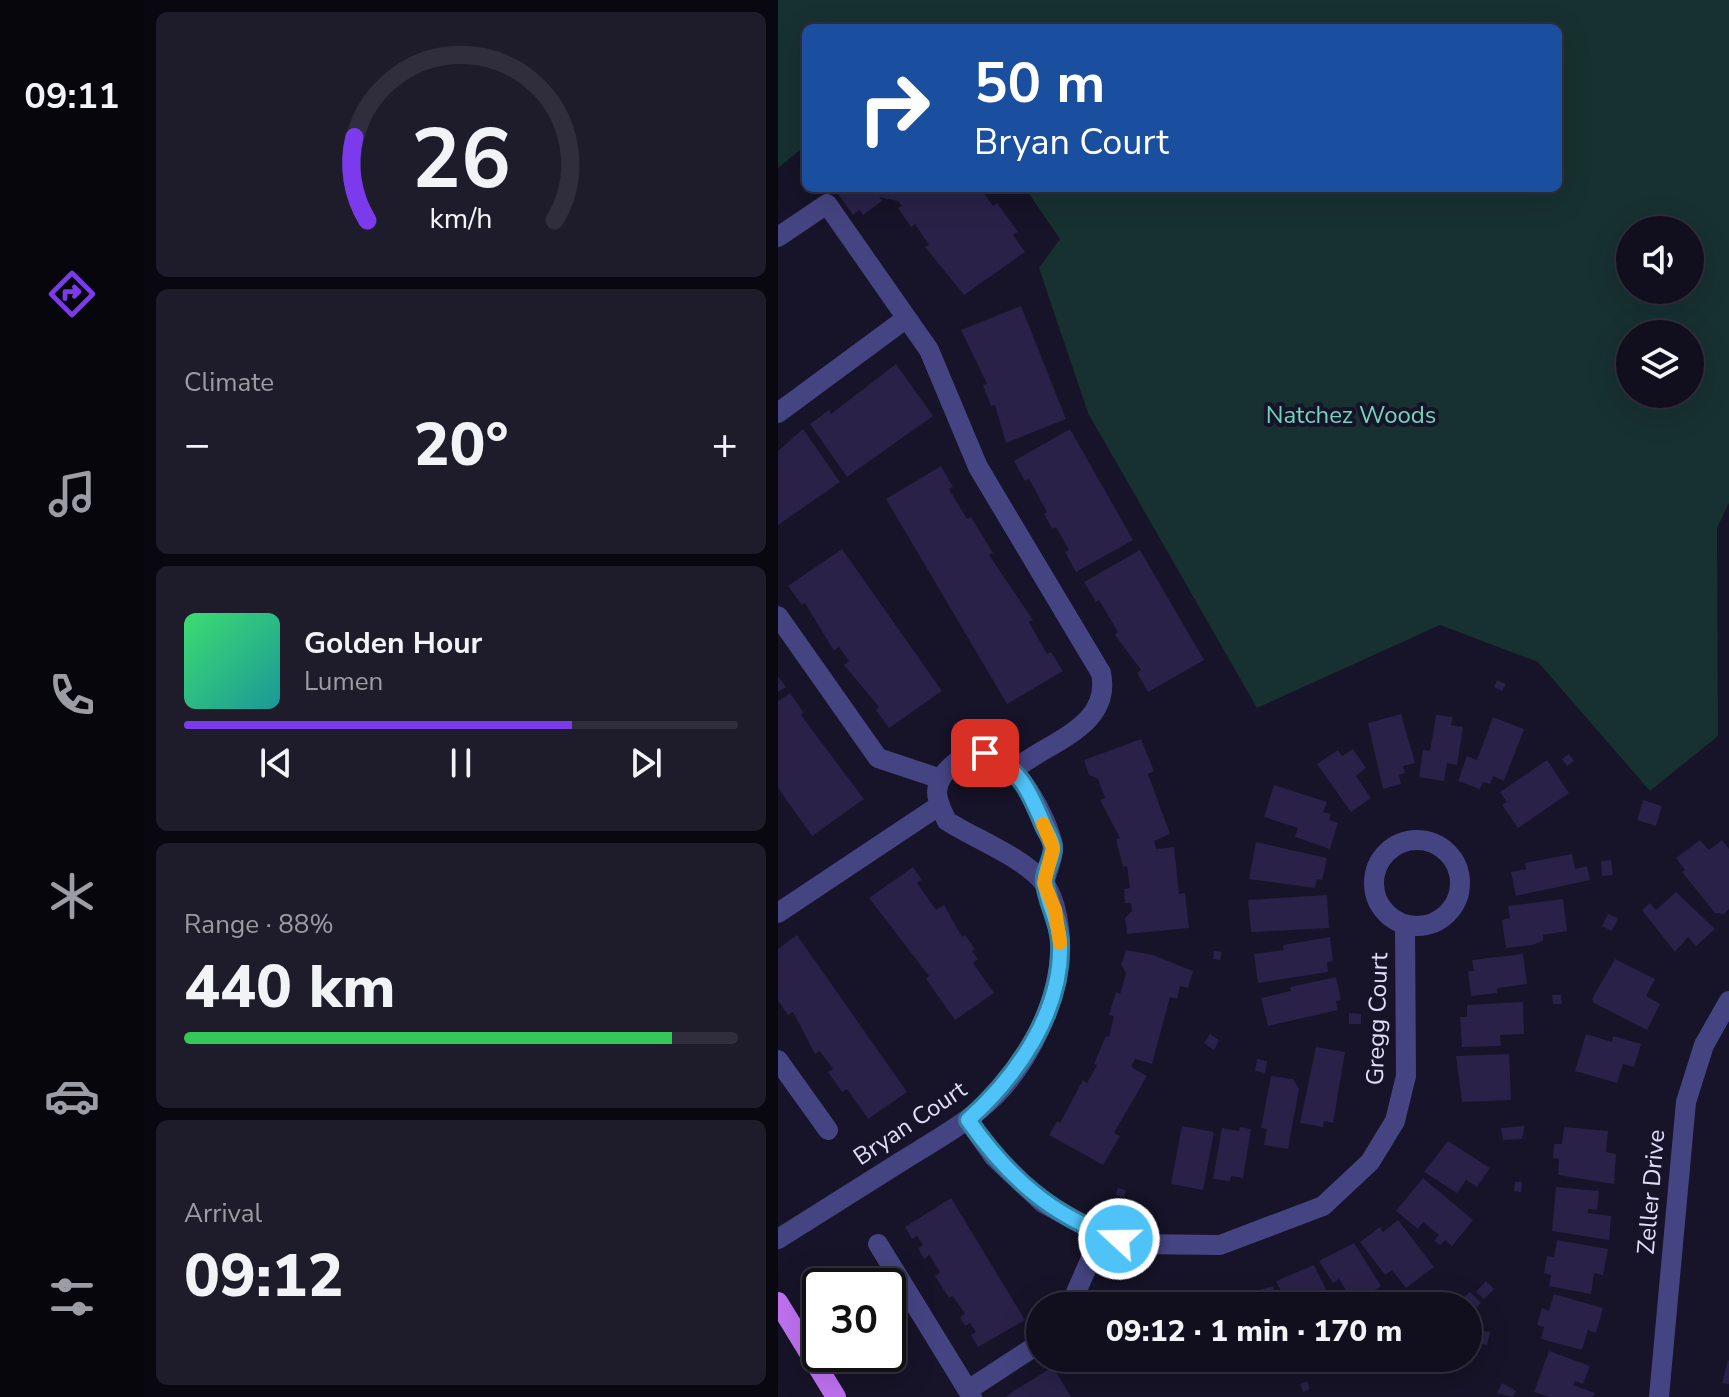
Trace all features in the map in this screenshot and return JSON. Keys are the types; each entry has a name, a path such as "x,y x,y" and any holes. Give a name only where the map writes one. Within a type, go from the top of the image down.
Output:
{"main road":[{"path":"778,1302 836,1397"}],"street":[{"path":"778,237 827,204 904,320 929,350 978,467 1101,673 1103,701 1094,718 1015,769 985,753 968,755 941,779 937,791 947,821 985,841 1044,883"},
{"path":"778,413 904,320"},
{"path":"778,616 878,758 941,779"},
{"name":"Bryan Court","path":"778,1239 968,1120 998,1093 1023,1057 1052,1000 1059,970 1060,941 1055,910 1044,883 1053,848 1030,792 1015,769"},
{"path":"778,913 940,805"},
{"name":"Gregg Court","path":"1416,839 1432,842 1445,849 1456,864 1460,878 1458,897 1451,910 1435,922 1405,925 1389,917 1380,905 1373,881 1377,866 1385,854 1401,842 1416,839"},
{"name":"Gregg Court","path":"968,1120 994,1157 1043,1203 1102,1233 1137,1244 1220,1245 1323,1206 1370,1162 1395,1121 1406,1076 1405,925"},
{"name":"Zeller Drive","path":"1659,1397 1686,1102 1704,1045 1729,1001"},
{"path":"778,1060 828,1130"},
{"path":"1076,1292 1102,1233"},
{"path":"878,1244 970,1394 1026,1353"}],"green space":[{"name":"Natchez Woods","path":"778,0 1729,0 1729,503 1717,528 1718,736 1650,791 1538,662 1440,625 1257,708 1088,413 1039,268 1060,239 1028,192 1562,192 1562,24 802,24 802,148 778,168"}],"building":[{"path":"837,192 983,192 993,206 997,203 1018,232 1013,235 1025,252 964,295 925,247 929,245 915,224 911,227 898,208 902,206 898,201 879,197 882,201 863,215 860,210 853,215"},
{"path":"1021,306 1066,419 1006,443 995,405 991,406 983,385 987,384 961,330"},
{"path":"896,364 933,416 847,477 810,424 829,410 831,414"},
{"path":"803,429 840,482 778,525 778,451"},
{"path":"1070,429 1133,540 1076,572 1065,552 1069,550 1056,527 1052,529 1044,514 1047,512 1029,479 1025,481 1014,461"},
{"path":"941,466 953,487 949,489 967,519 971,517 993,553 989,555 1033,620 1029,622 1047,654 1051,652 1063,671 1007,704 886,499"},
{"path":"842,549 942,691 889,728 876,710 879,707 844,665 849,661 839,647 834,651 805,603 802,605 788,586"},
{"path":"1140,550 1204,660 1148,692 1137,673 1141,670 1115,635 1118,632 1099,600 1096,602 1084,582"},
{"path":"778,676 786,687 778,692"},
{"path":"1497,680 1506,684 1502,691 1494,687"},
{"path":"790,693 804,713 801,715 864,799 812,836 778,788 778,701"},
{"path":"1401,714 1415,763 1403,766 1405,773 1399,775 1401,784 1383,789 1368,723"},
{"path":"1436,715 1453,717 1451,725 1463,727 1457,765 1447,763 1444,781 1419,777 1423,750 1430,751"},
{"path":"1493,717 1524,729 1504,781 1493,776 1490,784 1483,782 1480,789 1458,781 1467,756 1477,760"},
{"path":"1141,739 1154,771 1148,774 1170,834 1154,841 1156,849 1174,847 1179,894 1185,893 1189,928 1127,934 1125,918 1132,911 1131,903 1125,903 1124,889 1130,888 1127,866 1123,867 1116,839 1120,838 1100,800 1105,798 1098,779 1089,775 1084,760"},
{"path":"1353,749 1366,768 1356,776 1371,798 1351,812 1317,764 1338,750 1342,756"},
{"path":"1569,754 1574,761 1567,766 1562,759"},
{"path":"1547,760 1569,793 1518,828 1502,805 1507,802 1500,792"},
{"path":"1274,785 1327,802 1323,812 1331,814 1329,820 1338,823 1330,849 1295,837 1298,828 1264,817"},
{"path":"1643,800 1662,806 1656,826 1637,820"},
{"path":"1700,840 1709,850 1722,840 1729,849 1729,909 1724,914 1715,913 1682,872 1685,870 1676,858"},
{"path":"1256,842 1327,858 1322,880 1317,879 1315,888 1249,879"},
{"path":"1572,854 1575,869 1587,866 1590,880 1516,896 1511,872 1526,869 1525,863"},
{"path":"1611,860 1613,875 1602,876 1601,861"},
{"path":"913,867 922,880 917,883 936,910 944,905 962,937 965,935 975,949 972,951 978,959 973,963 994,993 955,1020 926,979 929,976 869,898"},
{"path":"1676,892 1715,929 1696,946 1688,937 1675,952 1642,910 1650,903 1656,910"},
{"path":"1327,895 1329,928 1251,932 1248,900"},
{"path":"1563,899 1567,931 1543,935 1543,941 1532,945 1506,948 1502,920 1510,918 1508,906"},
{"path":"1608,914 1618,918 1612,931 1602,926"},
{"path":"797,935 907,1092 868,1119 847,1089 842,1092 828,1072 833,1069 820,1051 815,1054 793,1012 788,1015 778,1001 778,949"},
{"path":"1330,937 1333,961 1327,962 1328,972 1258,983 1254,954 1284,950 1283,945"},
{"path":"1126,950 1153,955 1193,971 1188,988 1180,986 1177,999 1170,997 1152,1064 1135,1059 1131,1067 1147,1076 1114,1133 1120,1136 1103,1165 1049,1135 1057,1121 1060,1123 1083,1080 1087,1083 1097,1065 1094,1064 1106,1036 1109,1037 1114,1016 1109,1015 1126,973 1121,965"},
{"path":"1214,951 1222,952 1220,960 1213,959"},
{"path":"1523,954 1527,984 1497,988 1497,993 1471,996 1468,971 1474,971 1472,960"},
{"path":"1615,959 1655,979 1646,996 1660,1004 1647,1030 1594,1003 1592,999"},
{"path":"1336,977 1341,1000 1336,1001 1338,1010 1268,1026 1261,998 1291,991 1290,987"},
{"path":"1552,995 1561,995 1562,1004 1553,1004"},
{"path":"1523,1002 1524,1034 1500,1035 1501,1046 1462,1047 1460,1017 1467,1017 1467,1005"},
{"path":"1349,1013 1361,1014 1361,1024 1349,1024"},
{"path":"1210,1034 1219,1040 1214,1050 1204,1043"},
{"path":"1586,1034 1612,1042 1613,1036 1641,1044 1634,1067 1623,1064 1617,1083 1575,1071"},
{"path":"1316,1047 1345,1052 1333,1123 1324,1121 1323,1127 1300,1123"},
{"path":"1509,1054 1511,1100 1462,1102 1456,1056"},
{"path":"1257,1059 1267,1061 1265,1073 1255,1071"},
{"path":"1271,1076 1293,1079 1299,1089 1288,1149 1264,1145 1267,1129 1261,1128"},
{"path":"1182,1126 1214,1132 1203,1190 1171,1184"},
{"path":"1525,1126 1522,1139 1503,1140 1501,1128"},
{"path":"1240,1127 1251,1129 1243,1178 1231,1176 1230,1181 1213,1179 1222,1128 1239,1131"},
{"path":"1564,1127 1608,1131 1606,1152 1616,1154 1614,1184 1558,1175 1559,1159 1553,1158 1554,1144 1562,1144"},
{"path":"1448,1141 1490,1168 1477,1187 1466,1180 1457,1193 1424,1172"},
{"path":"1423,1178 1473,1220 1452,1246 1445,1240 1440,1245 1434,1241 1439,1235 1423,1222 1418,1229 1396,1211"},
{"path":"1515,1182 1522,1182 1521,1192 1514,1191"},
{"path":"1556,1187 1599,1191 1597,1210 1588,1209 1588,1213 1611,1216 1609,1240 1552,1231"},
{"path":"1118,1188 1126,1190 1124,1197 1116,1195"},
{"path":"951,1198 1025,1320 978,1347 971,1335 976,1332 970,1323 965,1326 960,1317 965,1314 953,1296 949,1298 935,1276 940,1272 929,1255 924,1259 918,1248 923,1245 917,1236 912,1239 905,1227"},
{"path":"1398,1220 1434,1267 1406,1288 1392,1270 1385,1275 1360,1242 1380,1227 1383,1232"},
{"path":"1557,1240 1608,1249 1603,1275 1594,1273 1591,1294 1549,1286 1551,1275 1544,1273 1547,1256 1554,1257"},
{"path":"1354,1243 1381,1286 1371,1292 1347,1292 1339,1279 1333,1283 1319,1261"},
{"path":"1314,1265 1327,1292 1281,1292 1276,1281"},
{"path":"1486,1281 1494,1289 1484,1299 1482,1292 1476,1292"},
{"path":"1273,1286 1275,1292 1254,1292"},
{"path":"1554,1294 1603,1308 1596,1333 1588,1330 1582,1350 1541,1339 1544,1327 1537,1325 1542,1308 1549,1311"},
{"path":"1482,1331 1490,1332 1487,1345 1482,1344"},
{"path":"1549,1351 1590,1366 1583,1384 1575,1381 1573,1385 1595,1393 1593,1397 1549,1397 1534,1392"},
{"path":"1729,1361 1729,1384 1722,1383"},
{"path":"1045,1372 1056,1372 1071,1397 1006,1397"},
{"path":"1307,1381 1310,1389 1303,1392 1300,1384"},
{"path":"1502,1383 1516,1391 1513,1397 1497,1393"}],"slow traffic":[{"path":"1043,824 1053,848 1044,883 1055,910 1060,943"}],"route":[{"path":"985,753 1015,769 1030,792 1053,848 1044,883 1055,910 1060,941 1059,970 1052,1000 1023,1057 998,1093 968,1120 994,1157 1043,1203 1089,1228 1119,1239"}]}
